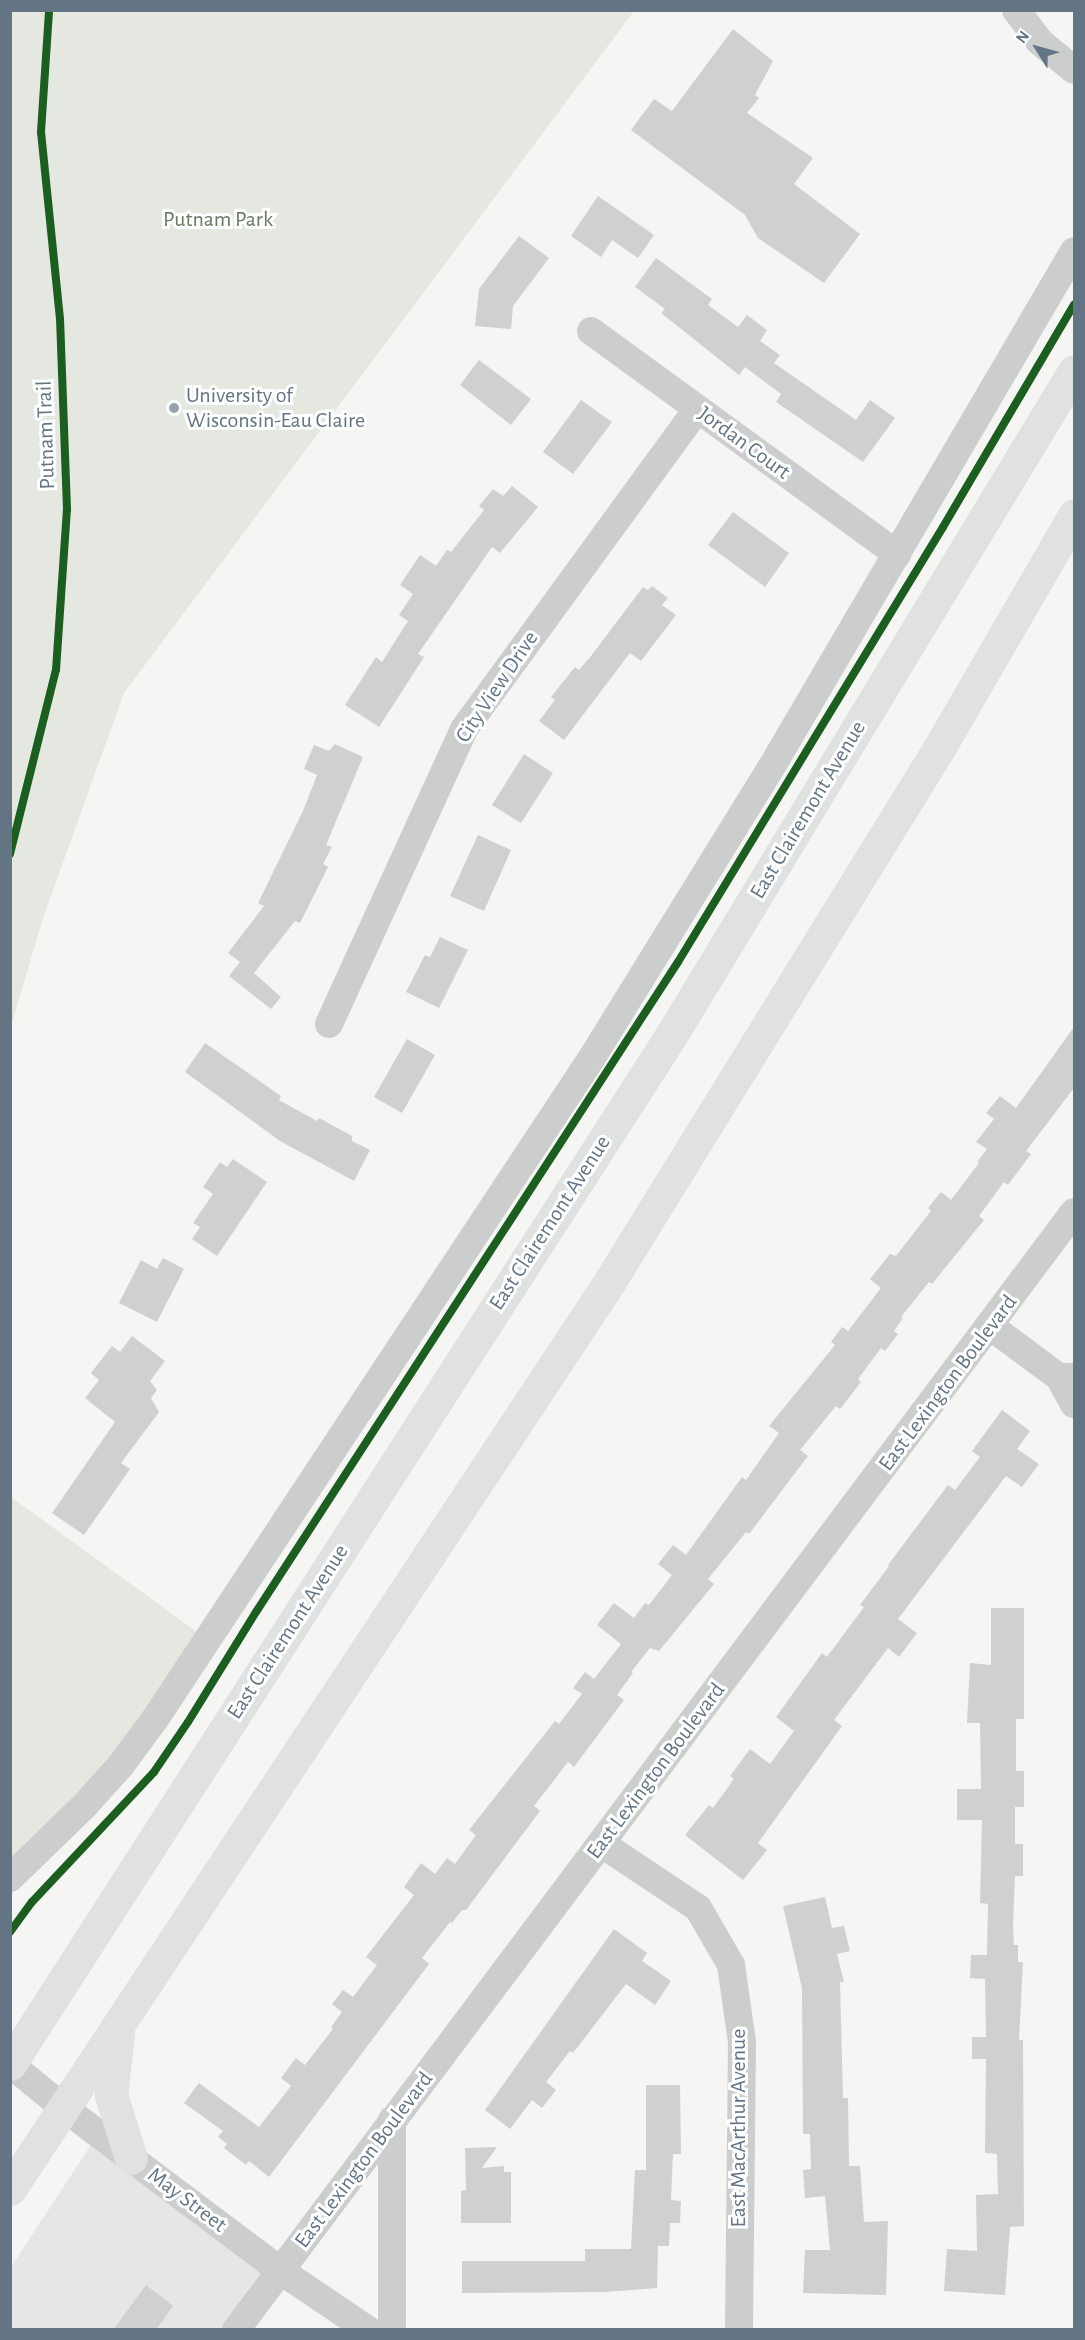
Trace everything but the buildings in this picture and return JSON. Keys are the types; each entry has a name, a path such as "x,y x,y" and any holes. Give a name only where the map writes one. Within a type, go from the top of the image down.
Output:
{"main road":[{"name":"East Clairemont Avenue","path":"11,2064 672,1034 1074,371"},
{"path":"10,2189 610,1281 938,750 1074,515"},
{"path":"120,2023 111,2095 131,2158"}],"street":[{"path":"1016,10 1039,41 1074,70"},
{"path":"10,1878 86,1804 121,1765 155,1719 593,1056 754,796 1074,251"},
{"name":"Jordan Court","path":"591,331 897,554"},
{"name":"City View Drive","path":"329,1024 464,729 697,409"},
{"name":"East Lexington Boulevard","path":"236,2330 1074,1212"},
{"path":"990,1326 1067,1377 1074,1404"},
{"name":"East MacArthur Avenue","path":"602,1844 698,1908 731,1965 742,2042 739,2330"},
{"name":"May Street","path":"11,2064 64,2108 281,2271 368,2330"},
{"path":"392,2120 392,2330"}],"shaded area":[{"path":"98,2134 281,2271 237,2329 11,2330 11,2267"}],"green space":[{"name":"Putnam Park","path":"11,10 634,11 124,693 43,918 11,1026"},
{"path":"11,1497 208,1640 11,1878"}],"cycle path":[{"name":"Putnam Trail","path":"10,854 56,670 67,509 60,319 41,132 49,10"},
{"path":"10,1932 32,1902 154,1772 188,1722 256,1612 678,962 943,527 1074,305"}],"place":[{"name":"University of Wisconsin-Eau Claire","path":"174,408"}]}
